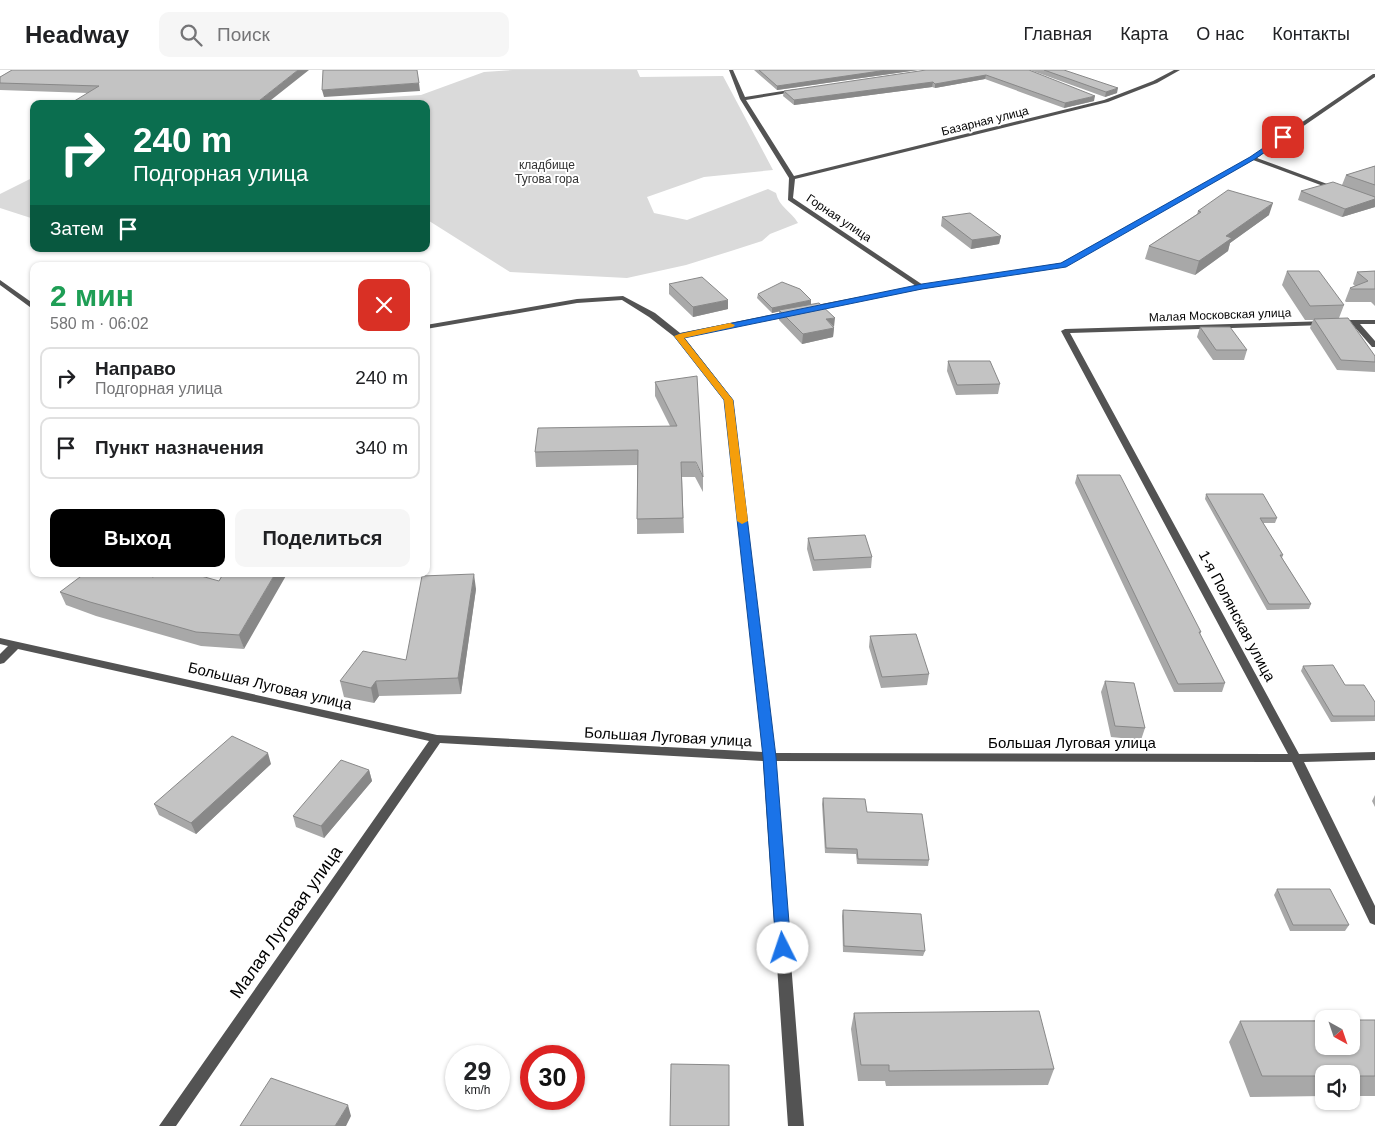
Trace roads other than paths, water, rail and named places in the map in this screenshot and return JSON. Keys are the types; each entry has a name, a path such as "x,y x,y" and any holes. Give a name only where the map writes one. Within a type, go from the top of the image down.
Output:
{"street":[{"name":"Горная улица","path":"731,70 743,99 792,178 790,199 922,286"},
{"name":"Базарная улица","path":"792,178 1106,101 1155,82 1178,70"},
{"path":"803,311 922,286 1063,265 1253,158 1375,75"},
{"path":"743,99 802,90"},
{"path":"1097,98 1106,101"},
{"path":"1253,158 1340,190"},
{"path":"0,282 30,305"},
{"path":"430,326 577,301 623,298 652,315 679,336 728,400 769,757 796,1126"},
{"path":"679,336 793,313"},
{"path":"1354,322 1375,345"},
{"name":"Малая Московская улица","path":"1065,331 1375,322"},
{"name":"1-я Полянская улица","path":"1065,331 1296,758 1375,919"},
{"name":"Большая Луговая улица","path":"0,641 437,739 769,757 1296,758 1375,756"},
{"path":"0,660 16,645"},
{"name":"Малая Луговая улица","path":"167,1126 437,739"}],"park label":[{"name":"кладбище Тугова гора","path":"547,172"}]}
